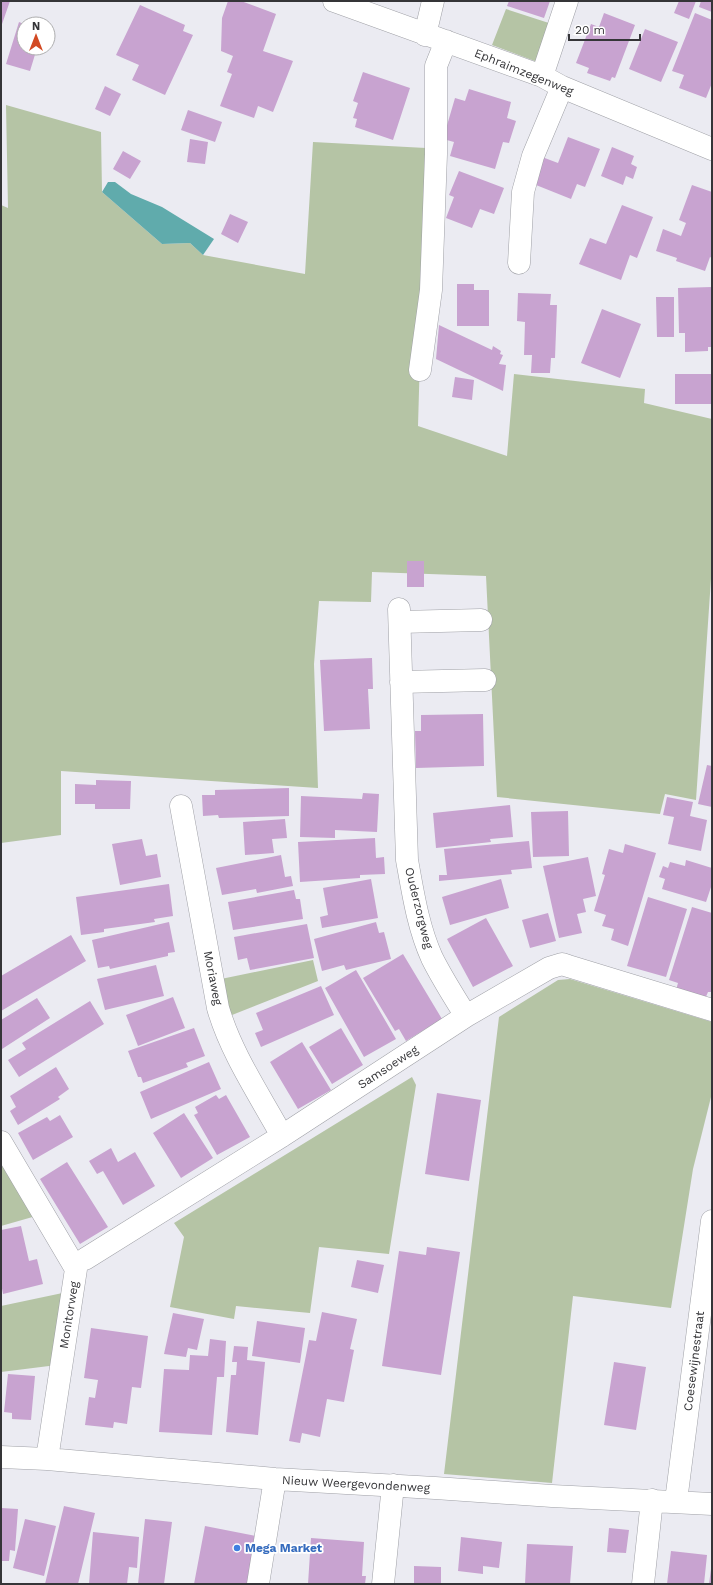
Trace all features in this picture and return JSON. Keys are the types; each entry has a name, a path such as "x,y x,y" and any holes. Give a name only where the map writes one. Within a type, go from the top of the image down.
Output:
{"street":[{"name":"Ephraimzegenweg","path":"334,1 542,76 562,87 712,149"},
{"path":"425,35 433,1"},
{"path":"542,76 567,1"},
{"path":"420,370 431,290 436,154 436,66 446,41"},
{"path":"519,264 523,192 533,156 562,87"},
{"name":"Ouderzorgweg","path":"466,1016 442,978 422,931 407,860 400,616 482,620"},
{"path":"401,682 485,680"},
{"name":"Moriaweg","path":"181,806 218,1008 230,1043 282,1136"},
{"name":"Samsoeweg","path":"85,1259 282,1136 466,1016 549,968 562,964 712,1010"},
{"name":"Monitorweg","path":"1,1142 76,1269 47,1459"},
{"name":"Coesewijnestraat","path":"676,1501 712,1221"},
{"name":"Nieuw Weergevondenweg","path":"1,1457 47,1459 275,1479 712,1504"},
{"path":"258,1584 275,1479"},
{"path":"383,1584 393,1485"},
{"path":"643,1584 652,1500"}],"green space":[{"path":"506,9 555,25 540,63 492,45"},
{"path":"6,105 101,132 102,192 162,244 190,243 203,255 305,274 313,142 426,148 418,426 507,456 514,374 645,389 644,403 712,419 712,564 696,800 665,794 660,814 497,797 486,576 372,572 371,602 319,601 314,664 318,788 61,771 61,835 1,843 1,205 8,208"},
{"path":"313,960 318,981 232,1015 223,995 221,979"},
{"path":"570,979 712,1022 712,1093 693,1169 671,1308 573,1296 552,1483 444,1474 499,1017 558,980"},
{"path":"412,1077 416,1085 389,1254 319,1247 310,1313 236,1306 234,1319 170,1307 184,1237 174,1223"},
{"path":"1,1155 36,1216 1,1226"},
{"path":"72,1291 65,1364 1,1372 1,1306"}],"water":[{"path":"108,182 115,182 131,194 162,207 214,239 203,255 190,243 162,244 102,192"}],"building":[{"path":"1,1 10,1 1,27"},
{"path":"228,1 241,1 276,14 263,51 293,61 273,112 258,106 254,118 220,106 232,74 227,72 233,56 221,51 222,18"},
{"path":"509,1 550,1 544,18 507,6"},
{"path":"679,1 696,1 689,19 674,13"},
{"path":"701,1 712,1 712,12 699,7"},
{"path":"140,5 185,25 183,31 193,35 165,95 132,80 139,65 116,55"},
{"path":"604,13 635,25 615,78 612,77 610,81 587,73 589,68 576,63 591,24 599,27"},
{"path":"695,13 712,20 712,83 706,98 679,88 684,75 672,71"},
{"path":"645,29 678,42 661,82 629,69"},
{"path":"16,32 16,56 35,56 30,71 6,64"},
{"path":"363,72 410,88 393,140 355,127 357,119 353,118 358,103 353,101"},
{"path":"105,86 121,94 110,116 95,109"},
{"path":"469,89 511,102 507,118 516,121 509,143 503,142 495,169 450,156 454,142 443,139 455,98 465,101"},
{"path":"188,110 222,122 215,142 181,130"},
{"path":"568,137 600,149 585,187 577,184 571,199 531,183 542,157 558,163"},
{"path":"190,139 208,142 205,164 187,162"},
{"path":"612,147 634,156 631,164 637,167 633,179 626,176 623,185 601,176"},
{"path":"123,151 141,161 130,179 113,169"},
{"path":"459,171 504,188 494,214 480,209 472,228 446,218 454,197 449,195"},
{"path":"692,185 712,192 712,258 710,257 705,271 676,261 677,258 656,251 663,229 681,236 686,223 679,220"},
{"path":"622,205 653,217 637,258 630,255 621,280 579,264 590,238 606,244"},
{"path":"230,214 248,222 238,243 221,234"},
{"path":"457,284 474,284 474,290 489,290 489,326 457,326"},
{"path":"712,287 712,347 708,347 708,351 685,352 685,333 679,333 678,288"},
{"path":"518,293 551,294 550,305 557,305 555,358 551,358 550,373 531,373 532,355 524,355 525,322 517,321"},
{"path":"656,297 674,297 674,337 657,337"},
{"path":"602,309 641,324 620,378 581,363"},
{"path":"439,325 492,350 493,346 501,351 500,354 503,355 499,364 506,365 503,391 436,359"},
{"path":"675,374 712,374 712,404 675,404"},
{"path":"455,377 474,380 472,400 452,397"},
{"path":"407,561 424,561 424,587 407,587"},
{"path":"372,658 373,689 368,689 370,729 324,731 320,660"},
{"path":"483,714 484,766 416,768 415,731 421,731 421,715"},
{"path":"707,765 712,766 712,807 698,804"},
{"path":"96,780 131,781 130,809 95,809 95,804 75,804 75,784 96,785"},
{"path":"289,788 289,816 219,818 218,815 203,816 202,795 215,795 215,790"},
{"path":"363,793 379,794 377,832 335,830 335,838 300,837 301,796 362,799"},
{"path":"667,797 693,802 690,816 707,820 701,851 668,844 674,817 663,815"},
{"path":"510,805 513,837 490,839 491,842 436,848 433,813"},
{"path":"568,811 569,856 533,857 531,812"},
{"path":"285,819 287,838 272,839 274,853 245,855 243,822"},
{"path":"375,838 376,858 384,857 385,874 360,875 360,878 300,882 298,842"},
{"path":"142,839 146,856 157,854 161,877 120,885 112,844"},
{"path":"529,841 532,868 511,870 512,874 439,881 439,875 447,875 444,849"},
{"path":"625,844 656,853 628,946 611,940 614,929 602,926 606,915 594,911 605,875 602,874 609,849 623,853"},
{"path":"281,855 285,877 291,876 293,886 257,893 256,889 222,895 216,868"},
{"path":"588,857 596,896 583,899 586,912 577,914 582,933 559,938 543,866"},
{"path":"686,860 712,868 712,884 706,902 662,889 665,879 659,877 663,866 668,868 670,862 685,866"},
{"path":"371,879 378,918 322,928 320,917 328,915 323,888"},
{"path":"501,879 509,908 450,925 442,897"},
{"path":"169,884 173,916 154,919 155,922 104,929 104,932 81,935 76,897"},
{"path":"294,890 296,899 300,899 303,919 233,930 228,902"},
{"path":"648,897 687,909 666,977 627,966"},
{"path":"692,907 712,913 712,992 708,992 705,999 676,990 678,983 669,980"},
{"path":"548,913 556,941 530,948 522,920"},
{"path":"486,918 513,966 473,987 447,939"},
{"path":"169,922 175,952 168,953 168,956 110,969 109,966 98,968 92,940"},
{"path":"376,922 379,933 384,932 391,959 346,970 344,965 322,971 314,939"},
{"path":"307,924 314,958 250,970 247,958 238,960 234,937"},
{"path":"71,935 86,961 1,1011 1,976"},
{"path":"403,954 442,1019 406,1041 399,1029 395,1031 363,978"},
{"path":"156,965 164,996 105,1010 97,979"},
{"path":"356,970 396,1039 364,1057 325,988"},
{"path":"321,986 334,1015 261,1047 255,1033 263,1030 256,1013"},
{"path":"173,997 185,1028 138,1046 126,1015"},
{"path":"37,998 50,1018 2,1049 1,1020"},
{"path":"90,1001 104,1024 19,1077 8,1060 26,1049 22,1043"},
{"path":"194,1028 205,1056 186,1063 188,1067 143,1083 141,1077 138,1077 128,1051"},
{"path":"341,1028 363,1065 332,1084 309,1047"},
{"path":"302,1042 331,1090 298,1109 270,1062"},
{"path":"209,1062 221,1089 151,1119 140,1092"},
{"path":"56,1067 69,1089 58,1097 60,1099 18,1125 10,1111 16,1107 10,1096"},
{"path":"437,1093 481,1100 469,1181 425,1174"},
{"path":"216,1095 219,1099 226,1095 250,1137 217,1155 194,1115 198,1113 195,1107"},
{"path":"184,1113 213,1158 181,1178 153,1133"},
{"path":"60,1115 73,1137 33,1160 18,1133 47,1117 50,1121"},
{"path":"111,1148 118,1162 135,1152 155,1186 123,1205 103,1171 97,1174 89,1161"},
{"path":"67,1162 108,1227 80,1244 40,1179"},
{"path":"21,1226 29,1261 37,1259 43,1284 3,1294 1,1283 1,1230"},
{"path":"427,1247 460,1252 441,1375 382,1366 399,1251 426,1255"},
{"path":"357,1260 384,1265 378,1293 351,1287"},
{"path":"322,1312 357,1319 350,1349 354,1350 344,1402 327,1399 320,1437 302,1433 300,1443 289,1441 309,1340 316,1341"},
{"path":"173,1313 204,1319 197,1350 188,1348 186,1357 164,1354"},
{"path":"257,1321 305,1328 300,1363 252,1356"},
{"path":"91,1328 148,1336 141,1388 132,1387 127,1424 114,1422 113,1428 85,1425 89,1397 95,1398 98,1380 84,1378"},
{"path":"210,1339 226,1341 224,1377 217,1377 212,1435 159,1432 164,1369 189,1370 190,1355 208,1356"},
{"path":"234,1346 248,1347 247,1360 265,1362 258,1435 226,1432 231,1375 236,1375 237,1362 232,1362"},
{"path":"614,1362 646,1367 636,1430 604,1425"},
{"path":"8,1374 35,1376 31,1420 12,1419 12,1413 4,1412"},
{"path":"64,1506 95,1513 78,1584 45,1584"},
{"path":"1,1508 18,1509 15,1551 10,1550 9,1561 1,1561"},
{"path":"25,1519 56,1526 44,1576 13,1568"},
{"path":"145,1519 172,1522 164,1584 138,1584"},
{"path":"205,1526 261,1537 252,1584 194,1584"},
{"path":"609,1528 629,1530 626,1553 607,1552"},
{"path":"93,1532 139,1537 137,1568 129,1567 127,1584 89,1584"},
{"path":"461,1537 502,1542 499,1568 483,1566 483,1574 458,1571"},
{"path":"311,1538 364,1542 362,1576 366,1576 365,1584 308,1584"},
{"path":"527,1544 573,1546 570,1584 525,1584"},
{"path":"671,1551 707,1555 704,1584 667,1584"},
{"path":"414,1566 441,1567 441,1584 414,1584"},
{"path":"711,1569 712,1584 709,1584"}],"place":[{"name":"Mega Market","path":"237,1548"}]}
